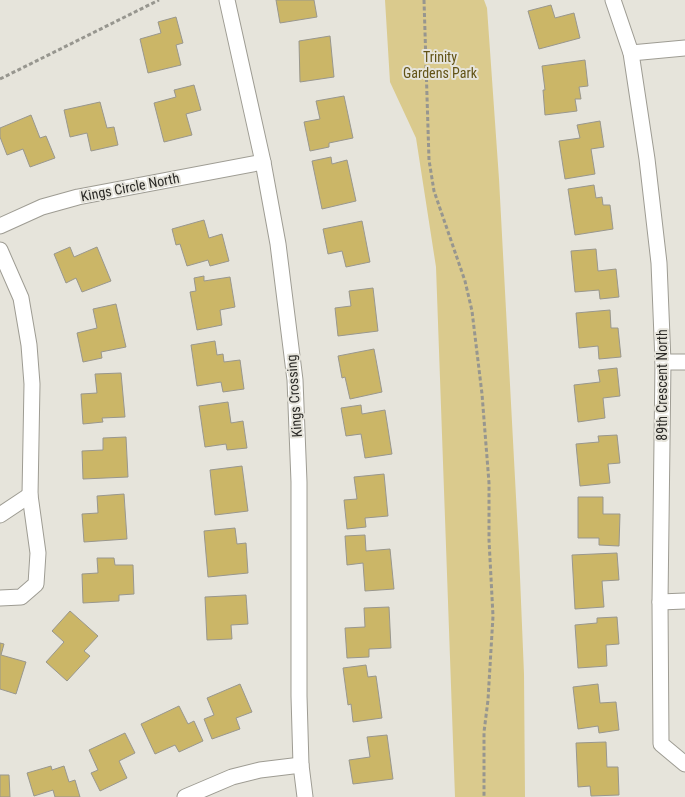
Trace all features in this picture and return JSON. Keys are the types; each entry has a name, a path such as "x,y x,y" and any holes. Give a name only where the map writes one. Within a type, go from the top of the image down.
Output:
{"street":[{"name":"Kings Crossing","path":"227,0 263,162 278,244 295,380 299,482 299,696 301,765 305,797"},
{"name":"89th Crescent North","path":"613,0 631,53 647,159 659,263 663,362 660,744 685,764"},
{"path":"631,53 685,48"},
{"name":"Kings Circle North","path":"0,226 42,207 78,197 263,162"},
{"path":"0,250 21,298 29,345 32,384 30,495 38,554 36,584 21,597 0,598"},
{"path":"663,362 685,362"},
{"path":"0,515 30,495"},
{"path":"660,602 685,601"},
{"path":"185,797 232,777 260,770 301,765"}],"path":[{"path":"0,79 159,0"},
{"path":"424,0 431,176 472,312 487,450 493,616 488,700 484,732 484,797"}],"green space":[{"name":"Trinity Gardens Park","path":"385,0 484,0 487,8 499,179 519,553 524,674 525,797 455,797 436,267 416,138 390,82"}],"building":[{"path":"276,0 314,0 317,17 280,23"},
{"path":"551,5 555,18 574,13 580,38 539,49 528,11"},
{"path":"176,17 183,43 176,45 181,65 148,73 140,39 161,33 158,22"},
{"path":"330,36 334,77 300,82 299,41"},
{"path":"585,60 588,86 579,87 581,99 575,99 577,111 545,115 543,90 545,90 542,66"},
{"path":"194,85 201,110 186,114 192,135 164,142 154,103 176,97 174,90"},
{"path":"344,96 353,138 329,143 329,147 310,151 304,122 320,119 316,101"},
{"path":"100,102 107,128 114,127 118,145 91,151 87,133 70,137 64,110"},
{"path":"31,115 40,138 46,136 55,158 30,167 23,149 7,155 0,137 0,128"},
{"path":"600,121 604,147 591,149 595,174 565,179 559,141 580,138 577,125"},
{"path":"331,157 332,164 347,160 356,201 322,209 312,161"},
{"path":"594,185 596,198 602,197 603,205 610,205 613,229 575,235 568,189"},
{"path":"204,220 209,238 222,234 229,261 210,266 208,260 187,266 180,244 176,245 172,229"},
{"path":"362,221 370,262 346,267 342,251 328,254 323,229"},
{"path":"70,247 74,257 97,247 111,281 82,292 76,278 66,283 54,254"},
{"path":"596,249 598,271 616,269 619,297 600,299 599,290 575,292 571,251"},
{"path":"204,276 204,281 230,277 235,307 220,310 222,325 197,330 190,292 196,291 194,278"},
{"path":"373,288 378,331 338,336 335,308 351,306 349,291"},
{"path":"116,304 126,347 101,352 102,358 83,362 77,333 97,328 93,309"},
{"path":"610,310 611,328 618,328 621,357 599,359 598,346 579,348 576,313"},
{"path":"215,341 217,355 223,354 224,362 240,360 244,389 223,392 221,382 197,386 191,345"},
{"path":"374,349 382,392 350,399 345,377 342,378 338,356"},
{"path":"617,368 620,396 603,398 605,418 578,422 574,385 600,382 598,370"},
{"path":"121,373 125,417 102,418 103,422 83,424 81,394 97,393 95,374"},
{"path":"228,402 231,423 243,421 247,448 227,450 226,444 205,447 199,406"},
{"path":"361,405 362,414 385,410 392,454 365,458 361,434 346,436 341,408"},
{"path":"617,435 620,463 608,464 610,483 580,486 576,444 599,442 598,436"},
{"path":"126,437 128,477 83,479 82,451 103,450 103,438"},
{"path":"242,466 248,511 215,515 210,470"},
{"path":"384,474 388,516 365,518 366,527 347,529 344,500 357,499 354,477"},
{"path":"124,494 127,539 84,542 82,514 98,513 97,496"},
{"path":"578,497 603,497 603,514 620,514 619,546 599,545 599,538 578,538"},
{"path":"235,528 237,544 246,543 248,573 208,577 204,531"},
{"path":"365,535 366,551 390,549 394,589 365,591 363,563 347,565 345,536"},
{"path":"617,553 619,580 602,581 604,607 575,609 572,555"},
{"path":"97,558 114,558 115,565 133,565 134,594 119,595 119,601 83,603 82,574 98,573"},
{"path":"246,595 248,624 231,625 232,639 207,640 205,597"},
{"path":"389,607 391,648 369,649 369,657 347,658 345,628 365,627 364,608"},
{"path":"70,611 98,636 84,651 90,656 67,681 46,662 64,642 52,631"},
{"path":"617,617 619,644 606,645 607,666 578,668 575,625 597,623 597,618"},
{"path":"0,643 4,644 1,655 26,662 16,694 0,689"},
{"path":"366,665 368,677 376,676 382,718 353,722 351,704 348,705 343,668"},
{"path":"240,684 252,712 236,718 240,729 212,739 204,719 214,715 207,698"},
{"path":"598,684 600,703 616,702 619,730 599,733 598,726 578,729 573,687"},
{"path":"179,706 188,724 194,721 203,741 179,752 175,745 155,754 141,724"},
{"path":"125,733 135,753 119,761 127,778 100,791 91,773 98,770 89,750"},
{"path":"387,735 393,779 353,784 349,760 370,757 367,737"},
{"path":"606,742 607,767 618,767 619,795 591,796 590,786 578,787 576,743"},
{"path":"51,766 52,770 64,766 69,782 75,780 80,797 55,797 53,790 34,796 27,773"},
{"path":"0,775 9,775 10,797 0,797"}]}
